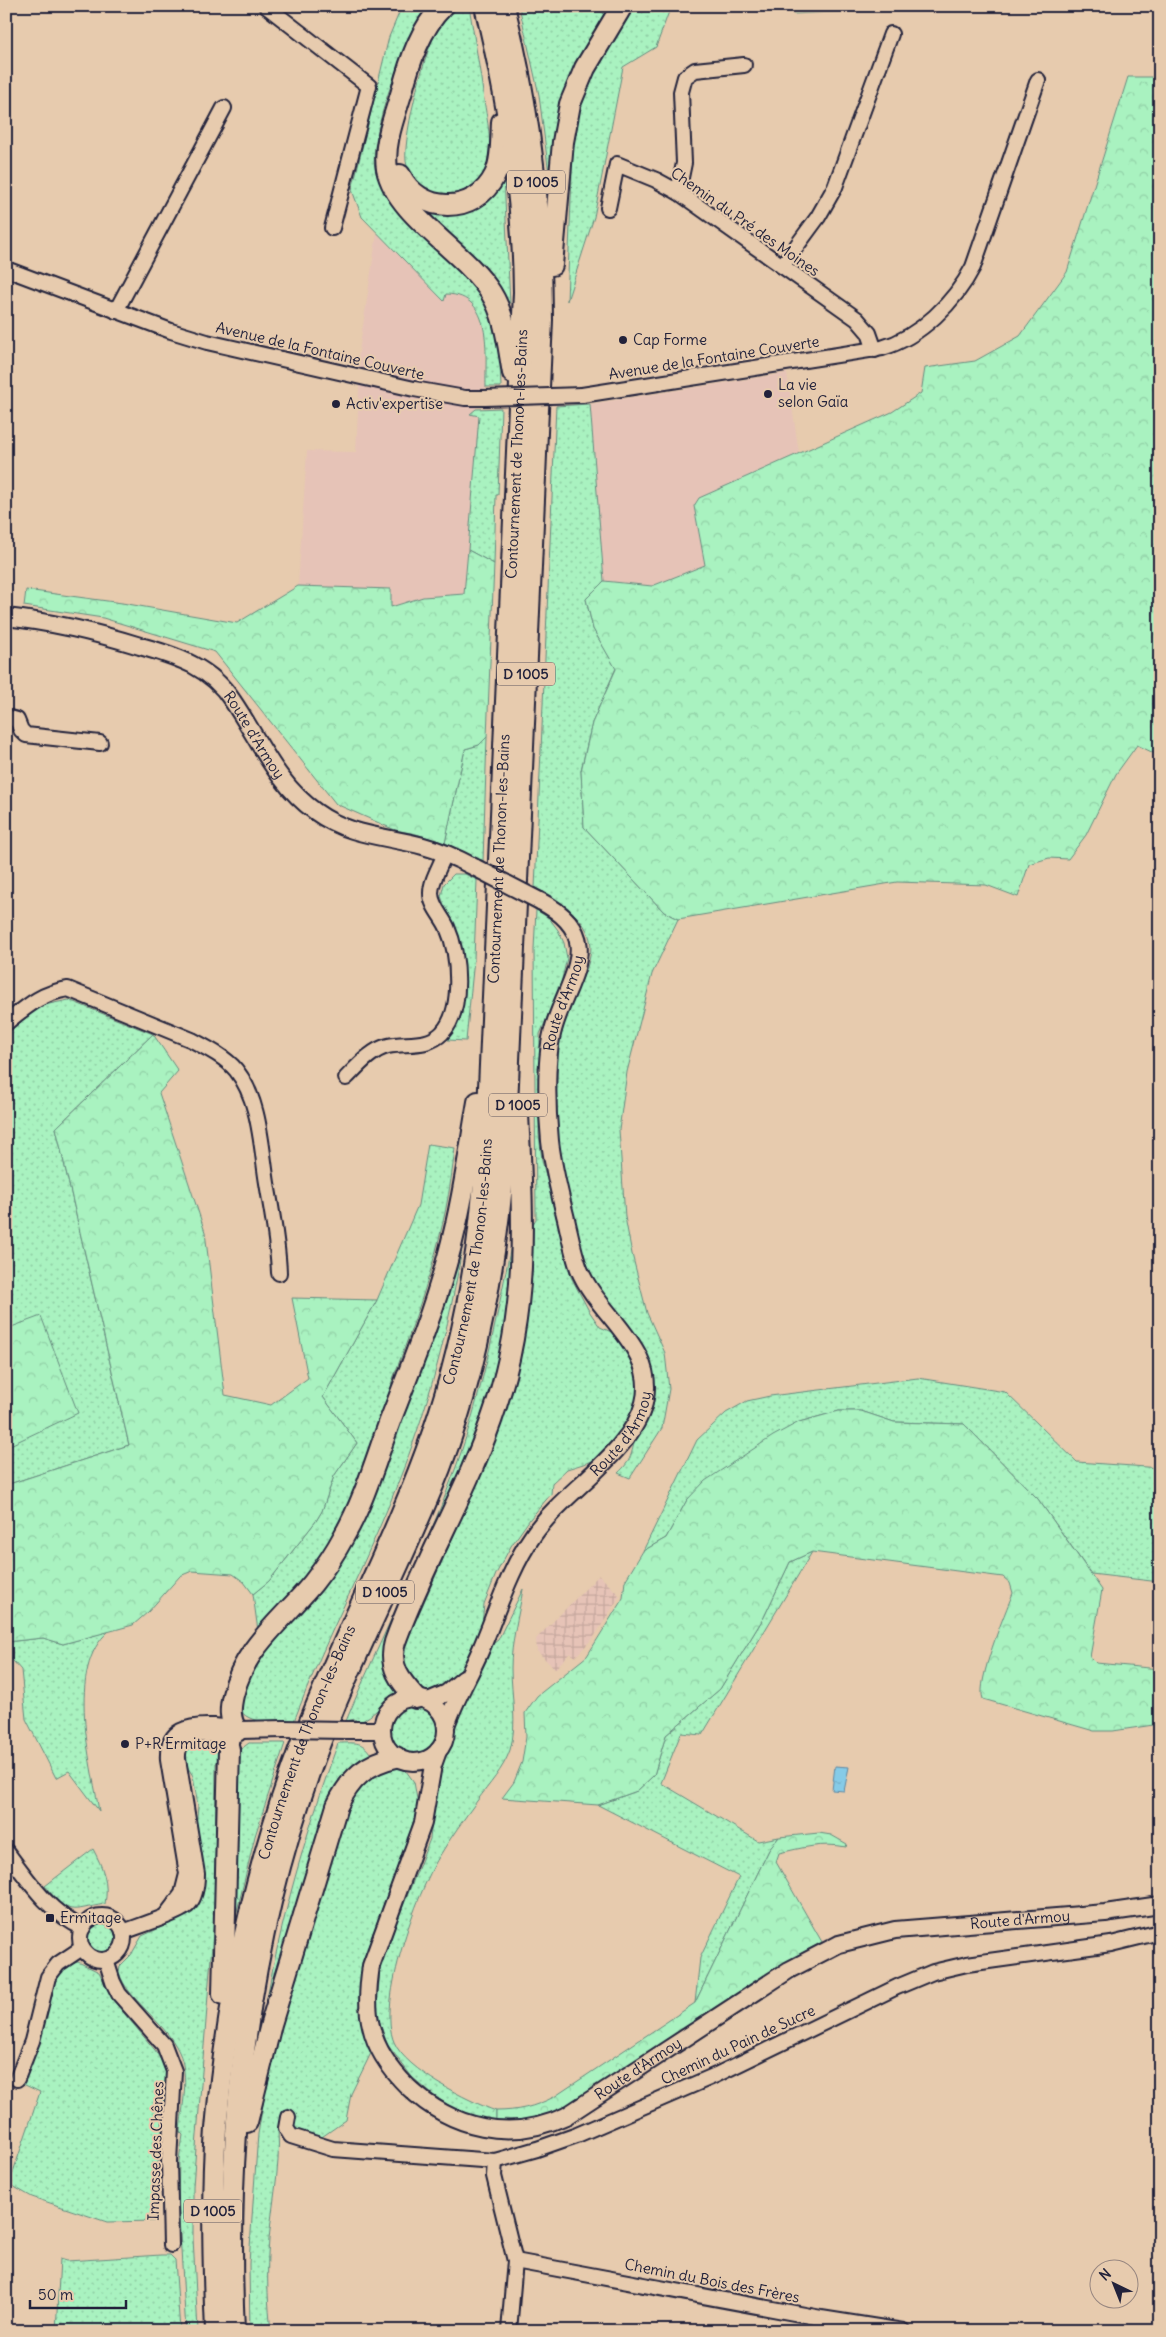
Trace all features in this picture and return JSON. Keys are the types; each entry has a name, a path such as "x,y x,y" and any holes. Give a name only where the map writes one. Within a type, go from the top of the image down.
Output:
{"highway":[{"path":"443,6 427,27 414,52 392,129 386,159 394,188 406,205 477,274 490,292 498,307 506,334 520,410"},
{"name":"Contournement de Thonon-les-Bains","path":"216,2331 213,2217 216,2131 220,2090 242,1952 258,1883 283,1795 299,1748 336,1656 409,1496 434,1431 468,1298 479,1231 485,1165 493,1008 524,292 522,223 515,155 504,87 485,6"},
{"name":"Contournement de Thonon-les-Bains","path":"234,2331 232,2193 238,2101 251,2002 271,1905 297,1810 331,1714 441,1465 463,1399 492,1272 502,1190 541,361 542,280 538,200 527,112 504,6"},
{"path":"541,361 559,207 567,116 579,80 622,6"},
{"path":"392,129 397,168 412,192 429,203 438,205 458,205 468,202 484,191 498,165 504,87"},
{"name":"D 1005","path":"422,1699 401,1681 395,1671 393,1649 480,1450 496,1408 509,1358 519,1304 523,1224 512,987"},
{"name":"D 1005","path":"220,2090 232,1740 230,1707 241,1669 257,1643 312,1583 345,1535 361,1499 433,1308 457,1224 493,1008"},
{"name":"D 1005","path":"232,2193 262,2056 337,1806 349,1785 367,1767 379,1760 402,1759"}],"main road":[{"name":"Route d'Armoy","path":"6,617 54,623 102,634 164,653 194,666 208,675 231,698 281,778 303,803 316,813 338,825 362,834 422,846 445,853 555,909 567,922 575,937 579,954 576,971 554,1024 550,1045 550,1140 555,1174 578,1267 594,1298 637,1352 645,1371 647,1392 642,1412 624,1440 559,1505 533,1536 522,1554 446,1726"},
{"name":"Route d'Armoy","path":"422,1699 447,1693 470,1672"},
{"path":"422,1699 442,1713 446,1726 445,1740 438,1751 426,1759 402,1759 387,1747 382,1730 385,1716 390,1708 402,1700 422,1699"},
{"path":"232,1740 244,1729 382,1730"},
{"name":"Route d'Armoy","path":"438,1751 433,1765 420,1831 371,1966 368,2002 370,2026 386,2061 402,2081 416,2094 453,2119 490,2130 529,2128 566,2116 789,1970 825,1950 854,1939 915,1928 1115,1912 1160,1905"},
{"name":"Route d'Armoy","path":"402,1759 419,1780 426,1807"}],"street":[{"path":"266,6 369,86 332,228"},
{"path":"782,266 818,217 835,187 891,34"},
{"path":"678,192 684,163 682,92 685,77 695,70 744,65"},
{"name":"Avenue de la Fontaine Couverte","path":"6,269 171,331 263,356 414,389 465,398 582,394 875,350 895,344 925,324 950,301 967,280 978,255 1038,80"},
{"path":"116,311 224,108"},
{"name":"Chemin du Pré des Moines","path":"608,208 617,164 656,180 678,192 860,322 871,336 875,350"},
{"path":"6,717 17,720 21,730 26,735 100,743"},
{"path":"346,1078 374,1052 387,1046 421,1044 434,1039 445,1028 451,1017 457,990 456,956 446,925 431,895 445,853"},
{"path":"6,1023 32,1002 54,991 68,989 192,1040 210,1050 236,1070 252,1100 257,1122 278,1242 279,1273"},
{"path":"123,1932 165,1915 182,1894 187,1874 168,1760 169,1747 180,1731 192,1726 225,1727 232,1740"},
{"path":"6,1850 52,1908 83,1928"},
{"path":"103,1916 115,1920 123,1932 124,1938 121,1950 112,1958 106,1960 92,1958 82,1948 81,1934 83,1928 91,1920 103,1916"},
{"name":"Chemin du Pain de Sucre","path":"288,2117 286,2128 291,2136 314,2145 352,2151 496,2161 563,2140 707,2079 897,1987 933,1972 967,1964 1111,1944 1160,1932"},
{"path":"17,2079 32,2041 48,1977 58,1964 82,1948"},
{"name":"Impasse des Chênes","path":"106,1960 119,1994 164,2045 174,2071 169,2161 171,2245"},
{"path":"496,2161 494,2176 514,2261 508,2331"},
{"name":"Chemin du Bois des Frères","path":"514,2261 821,2318 903,2331"}],"shaded area":[{"path":"377,233 444,300 445,294 460,296 467,299 477,309 484,330 486,387 476,409 471,414 479,415 464,594 423,597 390,607 391,589 298,586 307,451 356,452 359,389 357,365"},
{"path":"787,373 799,453 699,498 694,506 705,565 652,586 604,581 590,404"},
{"path":"599,1575 620,1596 594,1637 575,1657 570,1653 555,1669 537,1651 536,1639"}],"green space":[{"path":"402,6 428,6 419,20 400,61 383,110 374,153 376,174 395,206 456,263 486,300 494,319 501,387 486,387 484,328 472,304 461,297 446,294 444,301 362,217 352,190 389,37"},
{"path":"461,6 469,6 488,124 489,156 481,178 470,188 456,193 440,194 424,188 409,171 406,155 407,139 419,79 430,45 440,26"},
{"path":"519,6 545,6 576,13 601,6 616,6 591,46 553,206 539,95"},
{"path":"634,6 671,6 656,47 623,67 594,217 567,301 573,149 580,107 595,70"},
{"path":"790,6 856,6 854,11 793,14"},
{"path":"1128,77 1160,77 1160,756 1137,745 1116,774 1086,835 1068,859 1049,858 1029,864 1018,897 986,885 897,882 678,919 664,912 584,827 581,771 592,723 616,669 593,629 586,599 604,581 652,586 705,565 694,506 699,498 892,412 921,393 925,368 975,361 1020,336 1067,272"},
{"path":"504,178 510,304 490,279 429,218 431,212"},
{"path":"590,404 604,581 586,599 593,629 616,668 592,723 581,770 584,827 664,912 678,919 652,974 627,1072 619,1130 625,1217 632,1254 647,1313 665,1353 669,1389 662,1428 630,1478 618,1473 629,1460 639,1428 650,1406 654,1391 652,1370 648,1357 634,1333 600,1289 587,1265 582,1252 565,1180 558,1137 559,1049 564,1023 589,961 591,943 584,926 566,908 535,888 556,406"},
{"path":"501,408 494,564 468,550 479,416 470,414 476,409"},
{"path":"468,550 494,564 487,737 479,745 465,749 445,843 395,830 336,804 215,652 103,618 24,606 26,590 122,603 237,623 298,586 391,589 391,607 423,597 464,594"},
{"path":"487,737 483,861 445,843 465,749 479,745"},
{"path":"454,874 465,874 477,880 474,959 466,1041 448,1040 455,936 441,896 444,884"},
{"path":"536,910 549,918 558,930 564,943 567,958 560,987 540,1034 539,1134 542,1160 571,1277 600,1327 616,1334 626,1346 638,1374 639,1390 636,1405 630,1419 611,1444 593,1461 567,1469 552,1483 551,1494 511,1546 496,1574 484,1604 482,1626 462,1671 451,1684 432,1692 419,1689 399,1662 406,1634 412,1629 485,1464 503,1417 517,1368 532,1275 533,1224 536,1219 534,949"},
{"path":"69,1000 153,1034 56,1128 129,1445 6,1485 6,1035 39,1006"},
{"path":"153,1034 178,1071 159,1093 205,1232 225,1395 271,1405 308,1378 292,1298 377,1300 323,1397 357,1443 334,1476 322,1511 316,1521 269,1581 253,1594 244,1582 233,1574 192,1571 180,1576 148,1612 133,1625 63,1644 43,1638 6,1642 6,1485 129,1445 56,1128"},
{"path":"428,1144 455,1148 451,1180 446,1210 431,1268 413,1325 391,1384 395,1385 344,1518 312,1571 258,1631 253,1594 269,1581 316,1521 322,1511 334,1476 357,1443 323,1397 377,1300 418,1205"},
{"path":"515,1225 517,1268 494,1393 391,1639 402,1692 364,1720 357,1723 355,1719 346,1721 431,1531 456,1467 483,1377"},
{"path":"461,1230 465,1231 448,1322 424,1412 377,1533 320,1658 294,1721 271,1722 249,1718 239,1708 248,1668 317,1588"},
{"path":"41,1316 78,1413 6,1447 6,1329"},
{"path":"918,1378 1005,1392 1077,1462 1160,1468 1160,1582 1091,1574 1038,1499 964,1424 894,1422 861,1411 839,1411 799,1422 687,1500 666,1538 643,1551 697,1440 726,1413 747,1401 770,1396"},
{"path":"839,1411 861,1411 894,1422 964,1424 1038,1499 1102,1590 1090,1657 1096,1663 1160,1669 1160,1724 1113,1731 1094,1731 983,1699 982,1690 987,1663 1013,1593 1010,1583 1003,1577 812,1552 790,1562 764,1617 720,1689 666,1735 654,1775 637,1791 598,1805 502,1798 514,1782 522,1762 526,1737 525,1713 537,1696 587,1656 623,1598 625,1581 643,1551 666,1538 687,1500 705,1481 773,1436 799,1422"},
{"path":"812,1552 702,1735 681,1733 661,1783 758,1841 779,1837 769,1850 695,2003 700,1958 739,1877 598,1805 637,1791 654,1775 666,1735 720,1689 764,1617 790,1562"},
{"path":"523,1589 511,1658 514,1730 510,1750 500,1770 452,1836 420,1895 402,1948 391,2001 390,2024 394,2042 401,2053 424,2074 470,2100 496,2111 496,2123 456,2110 433,2095 412,2077 387,2044 378,2017 377,2003 381,1961 430,1839 439,1762 451,1742 453,1726 490,1646 498,1640"},
{"path":"109,1631 96,1647 88,1668 84,1692 87,1743 99,1811 69,1771 56,1778 26,1719 21,1670 6,1653 6,1642 43,1638 63,1644"},
{"path":"414,1706 423,1708 431,1713 436,1721 438,1730 436,1739 431,1747 423,1752 414,1754 405,1752 397,1747 392,1739 390,1730 392,1721 397,1713 405,1708"},
{"path":"195,1741 215,1744 219,1750 220,1762 216,1763 215,1906 193,2186 193,2238 198,2331 186,2331 178,2201 179,2161 183,2135 180,2132 185,2081 184,2071 179,2052 172,2040 130,1992 123,1983 119,1972 120,1966 131,1955 142,1936 184,1917 195,1907 198,1806 193,1776 185,1763 185,1749"},
{"path":"249,1743 285,1743 255,1836 232,1932 237,1752"},
{"path":"338,1743 362,1745 373,1758 359,1767 264,2015 286,1911 315,1810"},
{"path":"393,1765 406,1771 414,1782 418,1805 411,1830 362,1963 359,2010 371,2053 351,2094 346,2120 319,2139 278,2129 277,2176 268,2254 271,2331 250,2331 249,2264 258,2134 274,2049 347,1807 367,1778"},
{"path":"819,1833 831,1835 847,1844 846,1847 820,1845 796,1849 779,1853 776,1862 822,1942 803,1952 560,2112 528,2122 496,2123 496,2111 526,2108 554,2097 695,2003 769,1850 779,1837"},
{"path":"93,1849 104,1876 106,1889 105,1904 77,1909 65,1907 45,1886"},
{"path":"102,1924 112,1928 116,1938 112,1948 102,1952 92,1948 88,1938 92,1928"},
{"path":"78,1962 99,1972 113,2000 155,2050 167,2076 162,2142 159,2143 155,2221 107,2222 32,2197 9,2184 40,2092 23,2084 45,2009 51,1978 67,1965"},
{"path":"170,2255 175,2260 180,2331 56,2331 60,2259 67,2261"}],"water":[{"path":"835,1766 849,1767 844,1791 832,1790"}],"place":[{"name":"Cap Forme","path":"623,340"},
{"name":"La vie selon Gaïa","path":"768,394"},
{"name":"Activ'expertise","path":"336,404"},
{"name":"P+R Ermitage","path":"125,1744"},
{"name":"Ermitage","path":"50,1918"}]}
